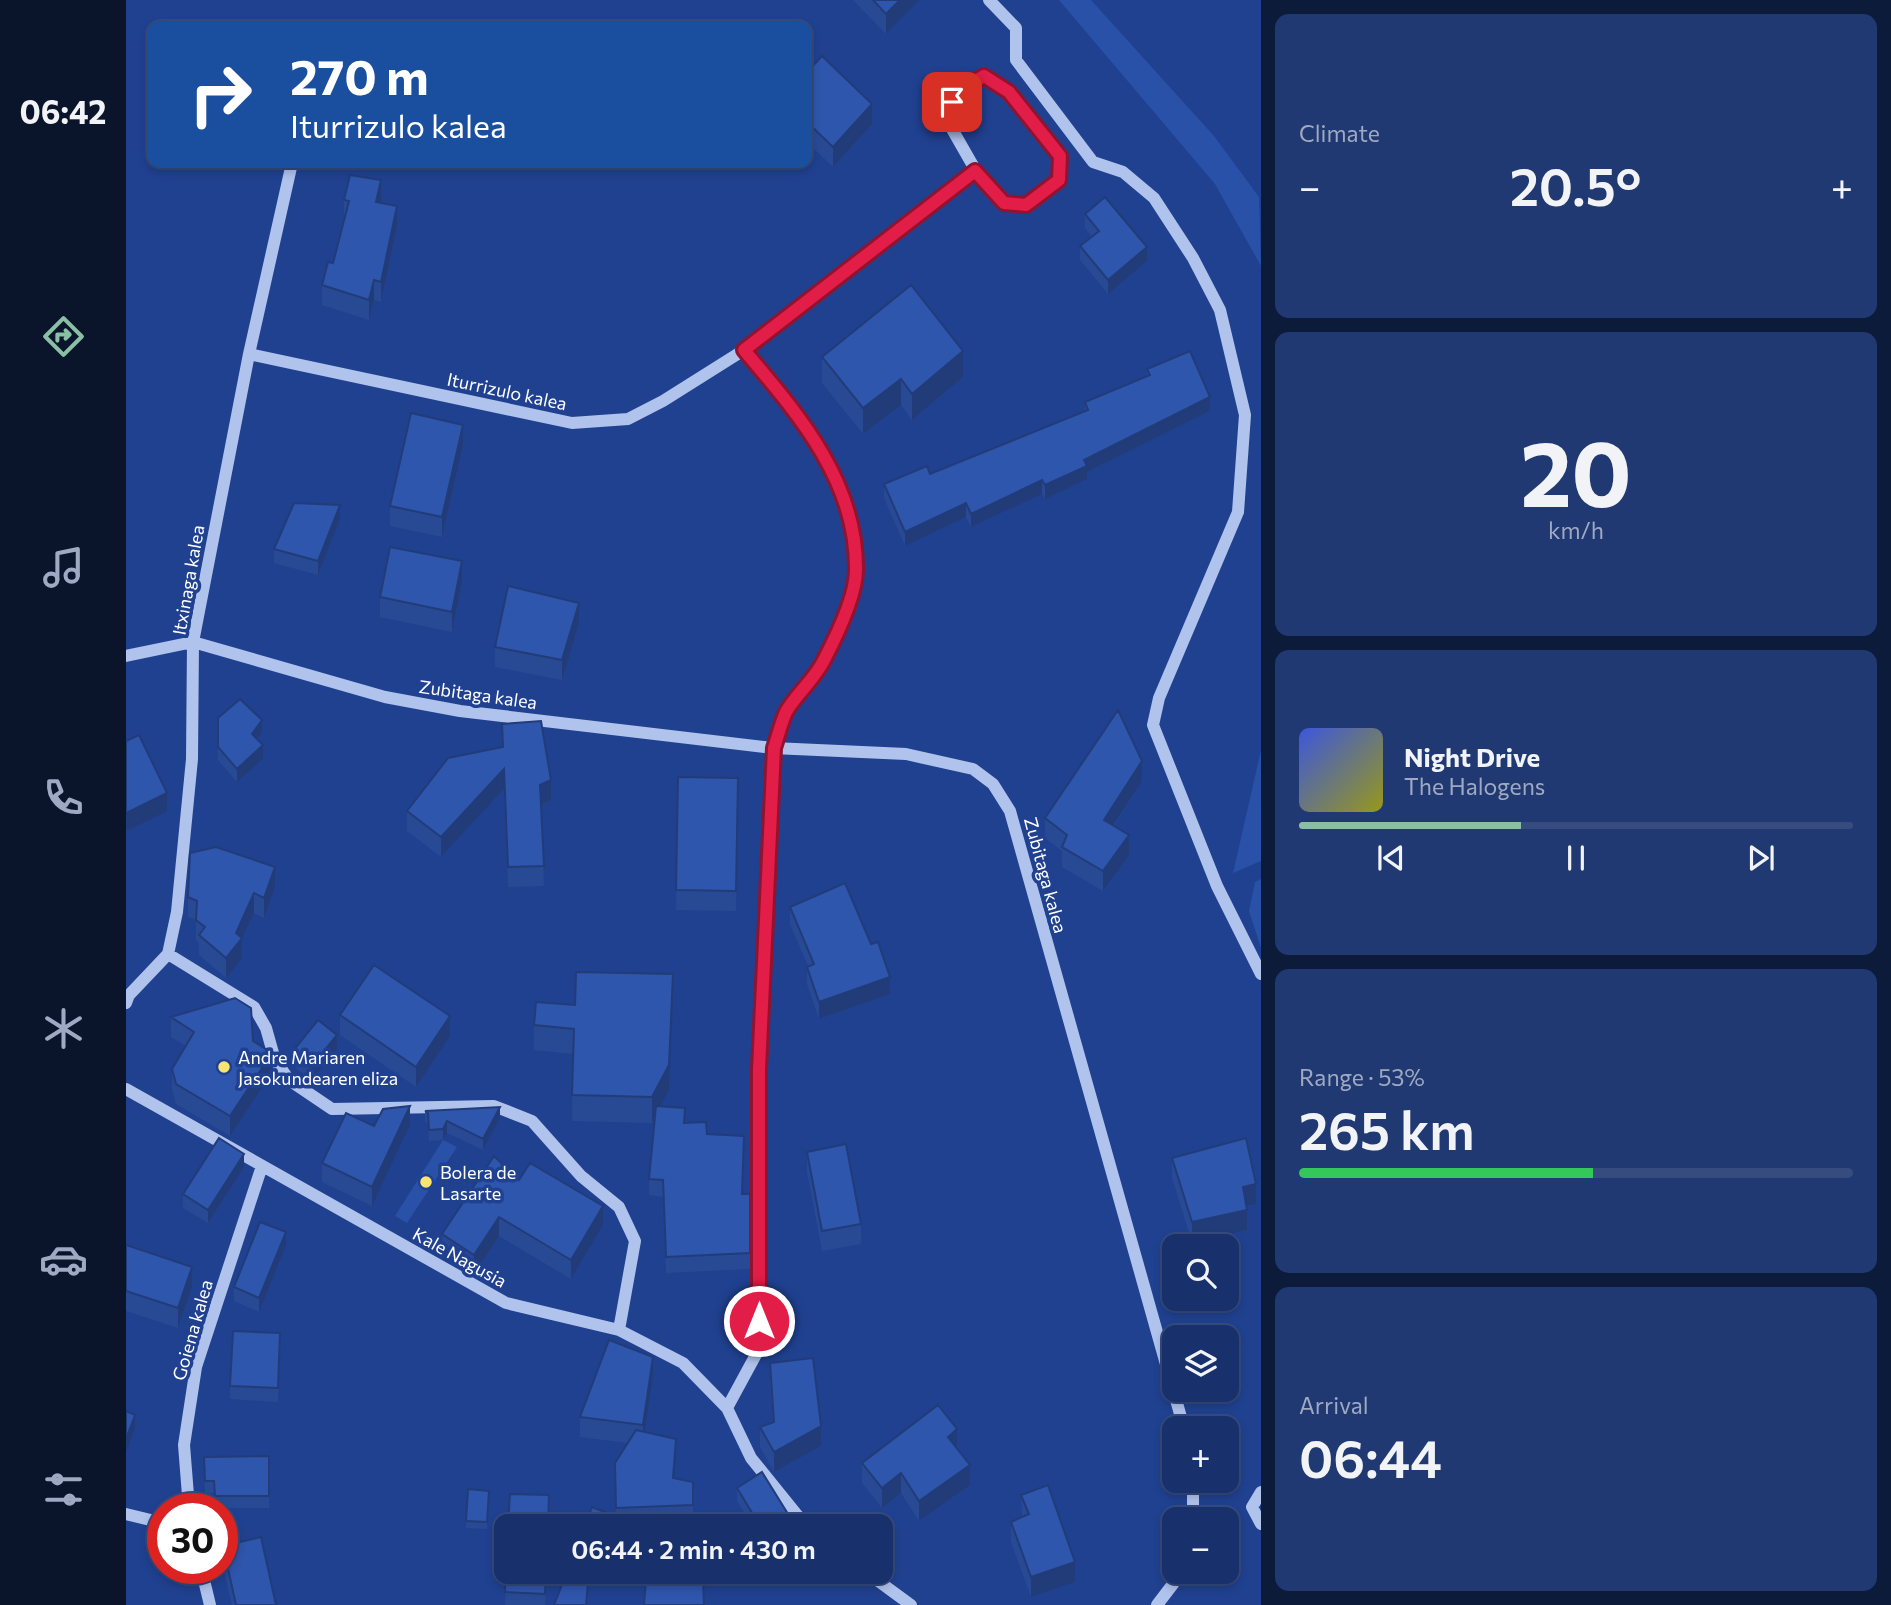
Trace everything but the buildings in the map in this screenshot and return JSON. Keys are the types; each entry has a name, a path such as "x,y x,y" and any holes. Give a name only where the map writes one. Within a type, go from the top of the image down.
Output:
{"street":[{"path":"989,0 1016,28 1016,60 1093,162 1123,172 1154,198 1193,258 1220,310 1245,415 1238,512 1159,698 1153,725 1217,886 1261,974"},
{"path":"984,76 1009,92 1060,156 1059,180 1026,205 1004,203 975,171 944,115 960,90 984,76"},
{"name":"Itxinaga kalea","path":"168,954 177,912 192,760 194,642 249,354 291,168"},
{"name":"Iturrizulo kalea","path":"249,354 572,423 628,419 663,401 744,350 975,171"},
{"path":"727,1408 759,1349 759,1069 774,748 787,711 823,664 844,616 857,571 849,512 827,457 790,404 744,350"},
{"name":"Zubitaga kalea","path":"126,656 194,642 385,697 460,711 774,748 906,754 973,769 993,784 1010,811 1181,1416"},
{"path":"127,998 168,954 254,1007 266,1028 275,1059 289,1080 332,1109 494,1106 532,1121 581,1176 619,1206 635,1241 619,1330"},
{"name":"Kale Nagusia","path":"126,1089 506,1303 619,1330 683,1363 727,1408 751,1458 796,1514"},
{"name":"Goiena kalea","path":"188,1493 184,1445 197,1367 262,1166"},
{"path":"1261,1492 1252,1507 1261,1524"},
{"path":"126,1514 147,1519"},
{"path":"205,1584 210,1605"},
{"path":"882,1584 911,1605"},
{"path":"1157,1605 1173,1584"}],"shaded area":[{"path":"1059,0 1091,0 1214,136 1259,197 1261,266 1215,184"},
{"path":"1261,750 1261,861 1233,873"},
{"path":"1261,879 1261,948 1249,911 1255,882"},
{"name":"Bolera de Lasarte","path":"443,1140 457,1147 407,1223 395,1216"}],"place":[{"name":"Andre Mariaren Jasokundearen eliza","path":"224,1067"},
{"name":"Bolera de Lasarte","path":"426,1182"}],"route":[{"path":"759,1321 759,1069 774,748 787,711 823,664 844,616 857,571 849,512 827,457 790,404 744,350 975,171 1004,203 1026,205 1059,180 1060,156 1009,92 984,76 960,90 952,102"}]}
